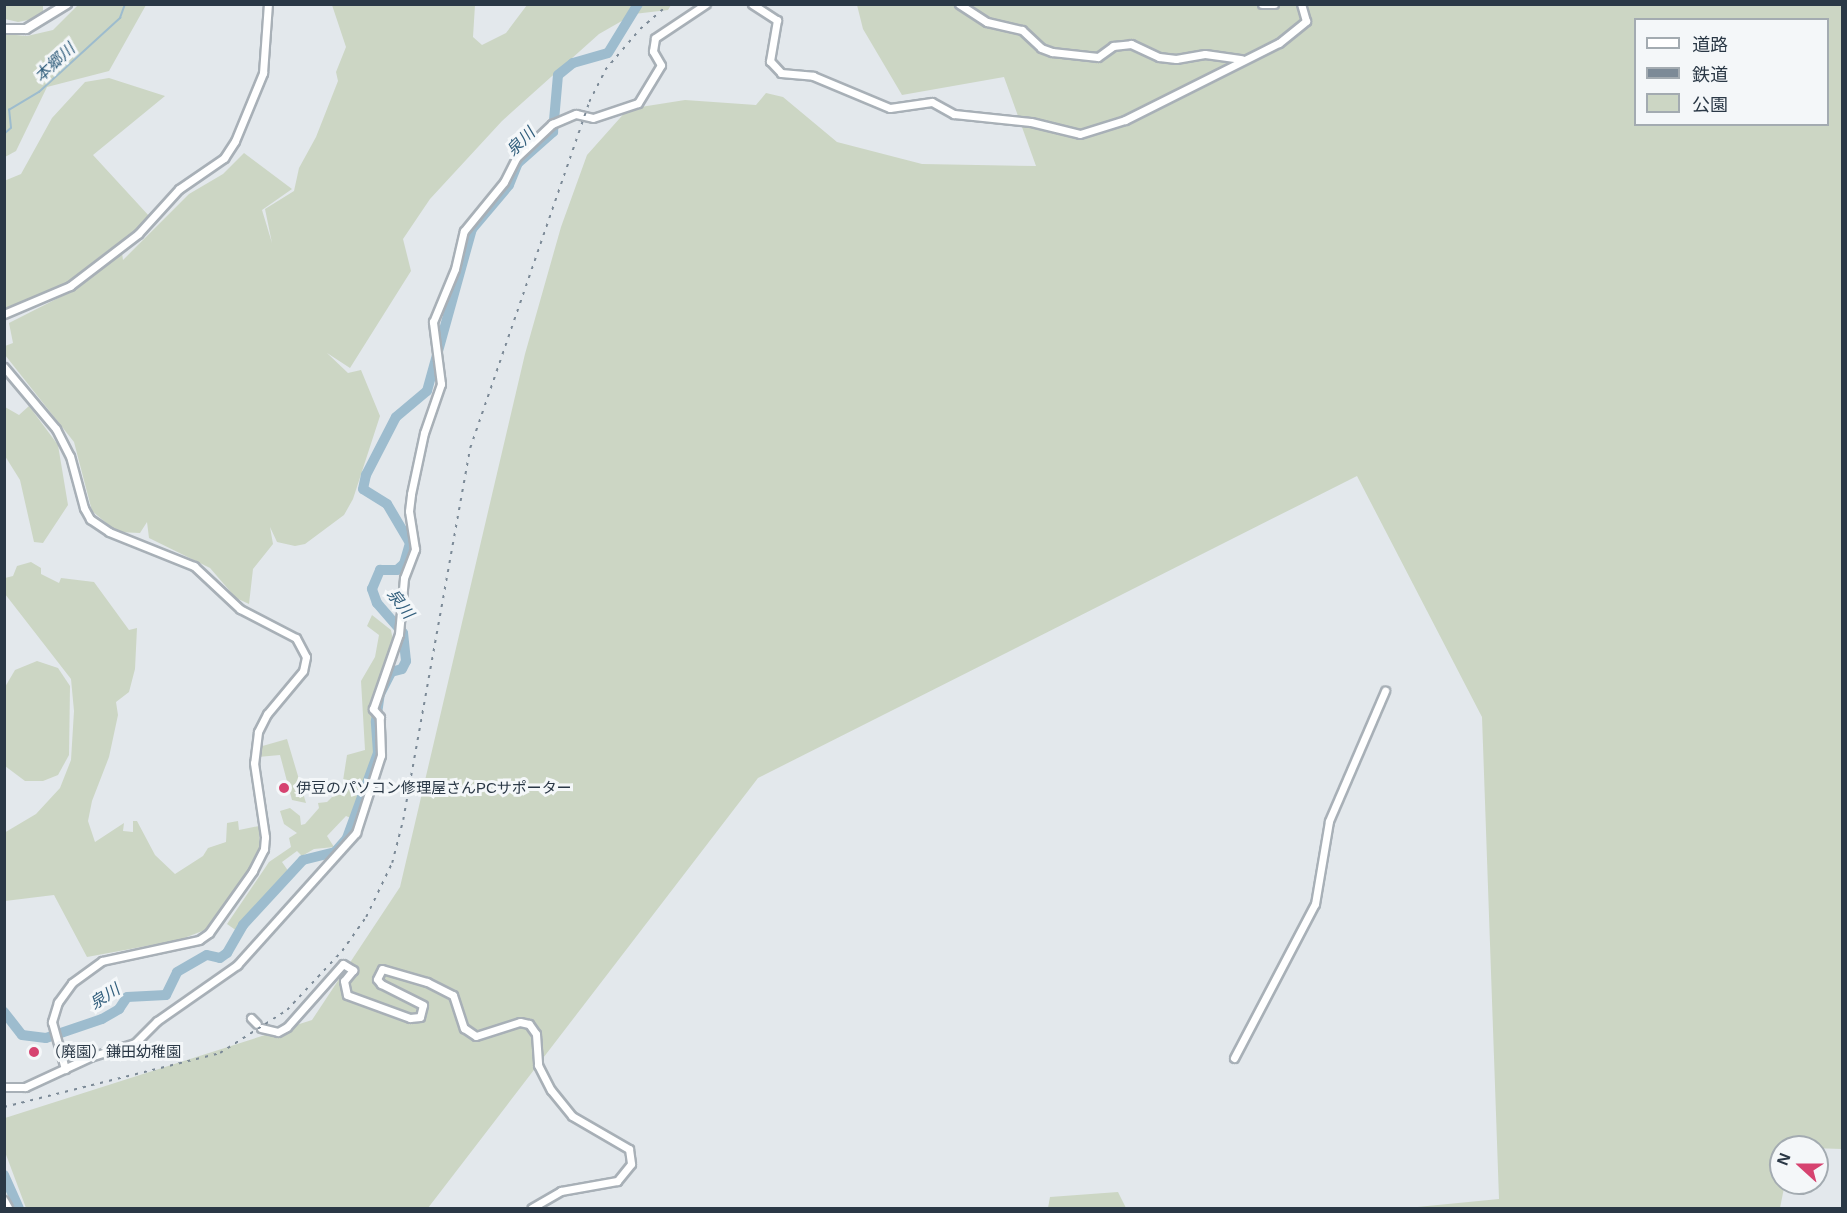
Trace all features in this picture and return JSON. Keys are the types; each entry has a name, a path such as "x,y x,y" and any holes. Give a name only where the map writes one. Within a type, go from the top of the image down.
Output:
{"highway":[{"path":"4,29 26,29 67,4"}],"main road":[{"path":"4,1201 8,1209"}],"street":[{"path":"4,314 70,286 138,234 179,189 224,158 235,141 262,73 268,4"},
{"path":"4,1088 22,1089 66,1069 135,1043 157,1021 237,965 342,852 364,813 381,755 380,717 373,709 401,626 404,578 415,549 409,512 411,494 424,433 441,384 434,322 455,269 464,231 504,182 516,158 559,119 576,114 593,118 638,103 660,65 653,51 655,38 706,4"},
{"path":"752,4 777,20 770,61 781,73 813,76 890,108 932,102 954,114 1031,122 1080,134 1125,120 1228,71 1242,59 1280,43 1301,28 1306,16 1301,4"},
{"path":"959,4 987,22 1022,30 1041,48 1052,52 1098,57 1113,46 1131,44 1159,57 1176,59 1204,54 1242,59"},
{"path":"1262,4 1274,4"},
{"path":"4,367 56,429 70,456 84,508 90,519 109,532 194,566 240,609 296,639 306,657 303,671 267,714 258,732 254,763 264,849 244,885 209,933 199,940 93,964 58,1002 52,1029 66,1069"},
{"path":"1234,1058 1262,1000 1315,904 1329,821 1385,691"},
{"path":"250,1018 259,1026 278,1032 287,1027 343,964 353,970 344,981 347,995 410,1018 420,1017 423,1005 381,984 377,978 382,969 407,975 453,995 464,1028 476,1036 520,1022 529,1024 536,1035 538,1065 551,1090 572,1116 629,1149 631,1164 617,1181 561,1191 532,1209"}],"green space":[{"path":"4,5 43,5 43,17 18,22 5,19"},
{"path":"78,5 146,5 109,71 47,87 16,151 5,157 5,34 27,36 53,30"},
{"path":"332,5 475,5 473,37 482,45 506,33 527,5 671,5 668,10 634,14 599,34 502,121 430,199 403,239 411,271 350,368 327,353 348,373 361,370 380,416 353,499 344,515 305,544 295,546 277,542 270,527 273,544 253,569 249,604 236,598 210,568 149,538 147,522 140,533 117,532 92,511 74,442 5,355 5,346 13,343 9,323 74,290 122,253 123,260 189,194 223,174 244,153 292,189 262,210 272,243 265,209 294,191 299,168 316,137 338,81 336,72 346,47"},
{"path":"857,5 1842,5 1842,1149 1829,1149 1829,1135 1769,1135 1769,1195 1783,1195 1780,1208 1407,1208 1499,1199 1482,717 1357,476 758,778 428,1208 26,1208 5,1152 5,1118 312,1020 400,887 525,354 561,227 587,155 628,109 685,100 756,105 766,93 783,97 837,142 922,164 1036,166 1004,77 902,95 863,29"},
{"path":"109,78 165,96 93,155 150,217 146,228 107,251 60,288 5,314 4,181 21,174 52,118 85,82"},
{"path":"29,406 58,445 68,505 43,543 34,542 20,480 5,456 5,407 19,415"},
{"path":"31,562 41,568 41,574 59,583 61,578 94,582 129,630 137,628 135,669 129,692 116,702 118,715 109,757 92,801 88,821 95,842 124,823 123,831 133,832 133,821 137,821 155,855 175,874 203,856 208,848 226,842 227,823 238,821 239,830 259,826 260,847 251,869 205,930 179,940 87,957 54,895 5,901 4,833 36,814 60,788 71,760 74,711 71,679 5,594 5,578 13,576 17,566"},
{"path":"372,615 391,630 394,646 371,705 376,753 353,819 346,816 327,836 334,847 314,849 302,856 297,851 282,862 289,872 237,931 227,924 269,862 291,847 289,838 297,833 284,824 280,811 290,808 300,816 301,825 305,824 319,808 318,803 327,802 342,787 347,755 365,750 361,681 375,657 379,635 367,626"},
{"path":"37,661 58,668 70,686 69,755 58,775 43,781 25,781 5,766 5,687 15,670"},
{"path":"287,739 306,803 292,800 280,755 258,757 259,747"},
{"path":"1118,1192 1126,1208 1048,1208 1050,1197"}],"waterway":[{"name":"本郷川","path":"4,134 11,128 9,110 39,92 120,18 125,4"},
{"name":"泉川","path":"4,1012 22,1035 46,1038 102,1019 119,1009 127,997 166,995 177,972 207,955 220,958 227,953 243,925 303,860 335,852 347,838 378,753 376,721 380,694 391,672 402,669 406,661 403,633 377,603 372,589 380,570 397,570 404,564 410,543 387,504 363,489 366,475 396,417 427,391 472,229 509,185 518,163 553,132 558,75 573,63 608,53 638,4"},
{"path":"4,1175 19,1208"}],"railway":[{"path":"4,1107 220,1053 287,1010 342,951 366,917 392,863 403,820 470,448 589,102 605,70 640,29 669,4"}],"place":[{"name":"伊豆のパソコン修理屋さんPCサポーター","path":"284,788"},
{"name":"（廃園）鎌田幼稚園","path":"34,1052"}]}
